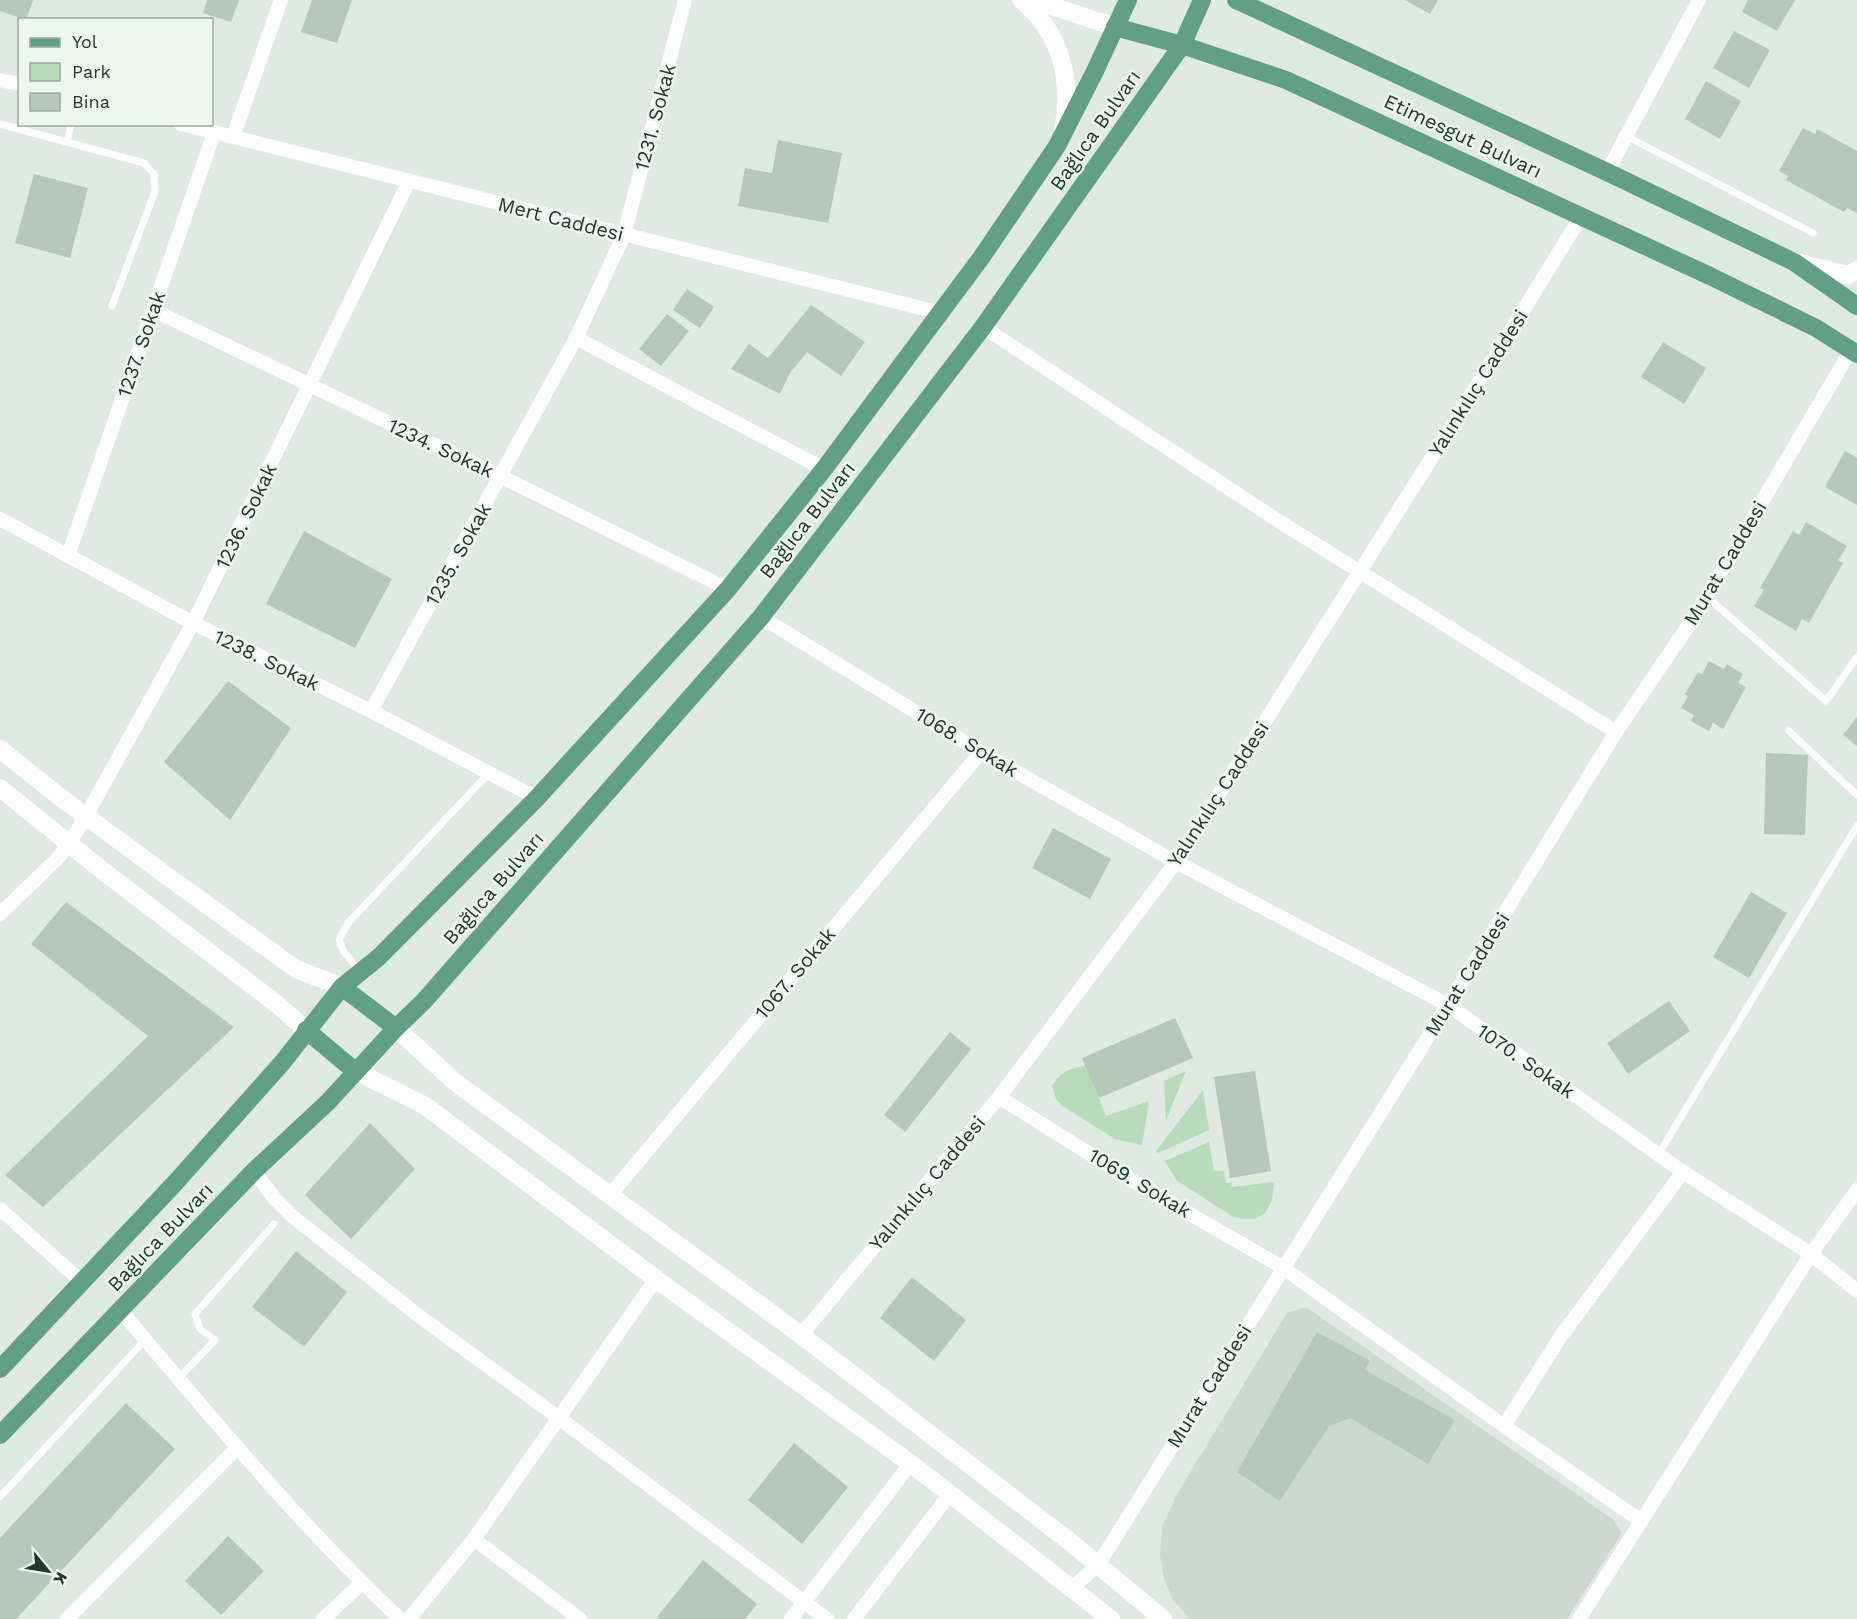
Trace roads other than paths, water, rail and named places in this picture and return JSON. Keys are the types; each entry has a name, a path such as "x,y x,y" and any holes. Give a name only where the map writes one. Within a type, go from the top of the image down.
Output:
{"main road":[{"path":"1021,0 1044,24 1064,67 1068,99 1063,131 1057,146"},
{"name":"Etimesgut Bulvarı","path":"1033,0 1115,27 1182,45 1287,80 1582,216 1816,328 1854,352"},
{"name":"Bağlıca Bulvarı","path":"0,1369 198,1157 282,1063 342,987 391,945 537,798 728,589 824,469 981,258 1057,146 1128,0"},
{"name":"Bağlıca Bulvarı","path":"0,1435 254,1171 328,1102 424,1001 761,617 983,327 1182,45 1202,0"},
{"name":"Etimesgut Bulvarı","path":"1236,0 1607,171 1794,262 1857,306"},
{"path":"1794,262 1848,274 1857,270"},
{"path":"0,749 86,816 296,969 342,987 396,1028 455,1082 801,1335 1098,1565 1162,1619"},
{"path":"0,788 278,1005 355,1071 406,1094 424,1105 656,1279 911,1464 1111,1619"}],"street":[{"path":"233,137 281,0"},
{"name":"1231. Sokak","path":"624,235 685,0"},
{"path":"1607,171 1699,0"},
{"path":"0,80 18,84"},
{"name":"Mert Caddesi","path":"188,126 941,313"},
{"name":"1237. Sokak","path":"68,556 214,133"},
{"name":"1236. Sokak","path":"0,914 58,858 86,816 193,624 409,181"},
{"name":"Yalınkılıç Caddesi","path":"801,1335 999,1097 1176,862 1582,216"},
{"name":"1235. Sokak","path":"371,711 576,338 624,235"},
{"name":"1234. Sokak","path":"153,310 500,476 728,589"},
{"path":"983,327 1271,516 1616,732"},
{"path":"576,338 824,469"},
{"name":"Murat Caddesi","path":"1071,1589 1098,1565 1616,732 1707,596 1854,352"},
{"name":"1238. Sokak","path":"0,519 193,624 371,711 537,798"},
{"name":"1068. Sokak","path":"761,617 981,752 1176,862"},
{"name":"1067. Sokak","path":"610,1195 981,752"},
{"name":"1070. Sokak","path":"1176,862 1448,1005 1658,1155 1811,1254 1857,1291"},
{"name":"1069. Sokak","path":"999,1097 1133,1181 1282,1267 1641,1521"},
{"path":"254,1171 274,1198 292,1216 419,1316 827,1619"},
{"path":"1504,1426 1561,1336 1683,1172"},
{"path":"1579,1619 1811,1254 1857,1190"},
{"path":"0,1209 82,1282"},
{"path":"409,1619 474,1539 656,1279"},
{"path":"121,1311 237,1448 362,1583 400,1619"},
{"path":"67,1619 237,1448"},
{"path":"791,1619 911,1464"},
{"path":"854,1619 950,1494"},
{"path":"474,1539 580,1619"},
{"path":"323,1619 362,1583"}],"lane":[{"path":"0,124 144,163 154,174 155,191 112,306"},
{"path":"67,142 71,126"},
{"path":"1626,136 1813,233"},
{"path":"1707,596 1826,701 1857,657"},
{"path":"1789,731 1857,795"},
{"path":"362,972 344,952 339,940 348,923 489,773"},
{"path":"1658,1155 1857,826"},
{"path":"178,1379 215,1340 200,1329 195,1314 274,1224"},
{"path":"0,1497 145,1340"}]}
